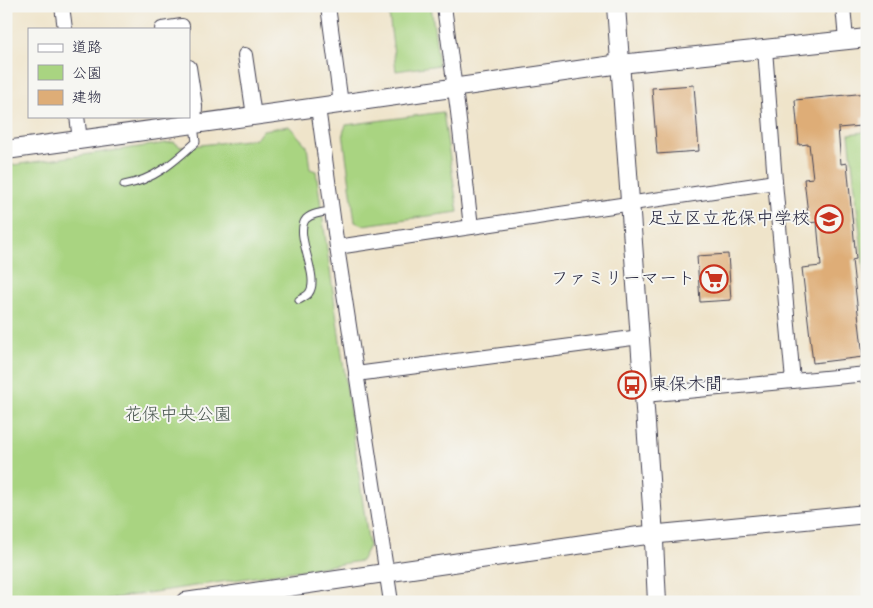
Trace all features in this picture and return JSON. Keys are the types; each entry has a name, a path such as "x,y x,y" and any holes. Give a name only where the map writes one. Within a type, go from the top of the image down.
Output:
{"street":[{"path":"62,6 65,28"},
{"path":"328,6 341,104"},
{"path":"444,6 471,227"},
{"path":"616,6 654,534 657,602"},
{"path":"843,6 846,40"},
{"path":"169,28 182,26 182,28"},
{"path":"6,150 620,64 867,38"},
{"path":"766,49 775,182 793,381"},
{"path":"245,55 254,116"},
{"path":"190,74 195,106 194,124"},
{"path":"318,107 391,602"},
{"path":"77,118 80,140"},
{"path":"338,247 775,182"},
{"path":"356,374 640,337"},
{"path":"644,395 867,374"},
{"path":"185,602 654,534 867,514"}],"lane":[{"path":"124,185 146,180 183,154 196,142 194,124"},
{"path":"299,300 308,294 312,286 304,240 303,227 306,219 318,213 333,210"}],"green space":[{"path":"388,6 431,6 439,65 396,71"},
{"path":"443,112 458,212 363,225 355,222 343,133 346,125"},
{"name":"花保中央公園","path":"289,126 307,146 310,169 316,171 369,546 361,561 88,602 6,602 6,166 174,142 181,147 256,139 263,130"},
{"path":"864,126 867,126 867,297 849,134 864,132"}],"building":[{"path":"694,85 699,151 657,154 652,88"},
{"path":"867,93 867,117 861,117 861,126 838,128 841,164 847,163 856,259 852,260 863,357 813,363 802,268 821,266 817,222 809,223 804,179 813,178 809,144 799,145 795,100"},
{"path":"728,254 731,300 700,302 697,256"}],"place":[{"name":"足立区立花保中学校","path":"829,219"},
{"name":"ファミリーマート","path":"714,279"},
{"name":"東保木間","path":"632,385"}]}
